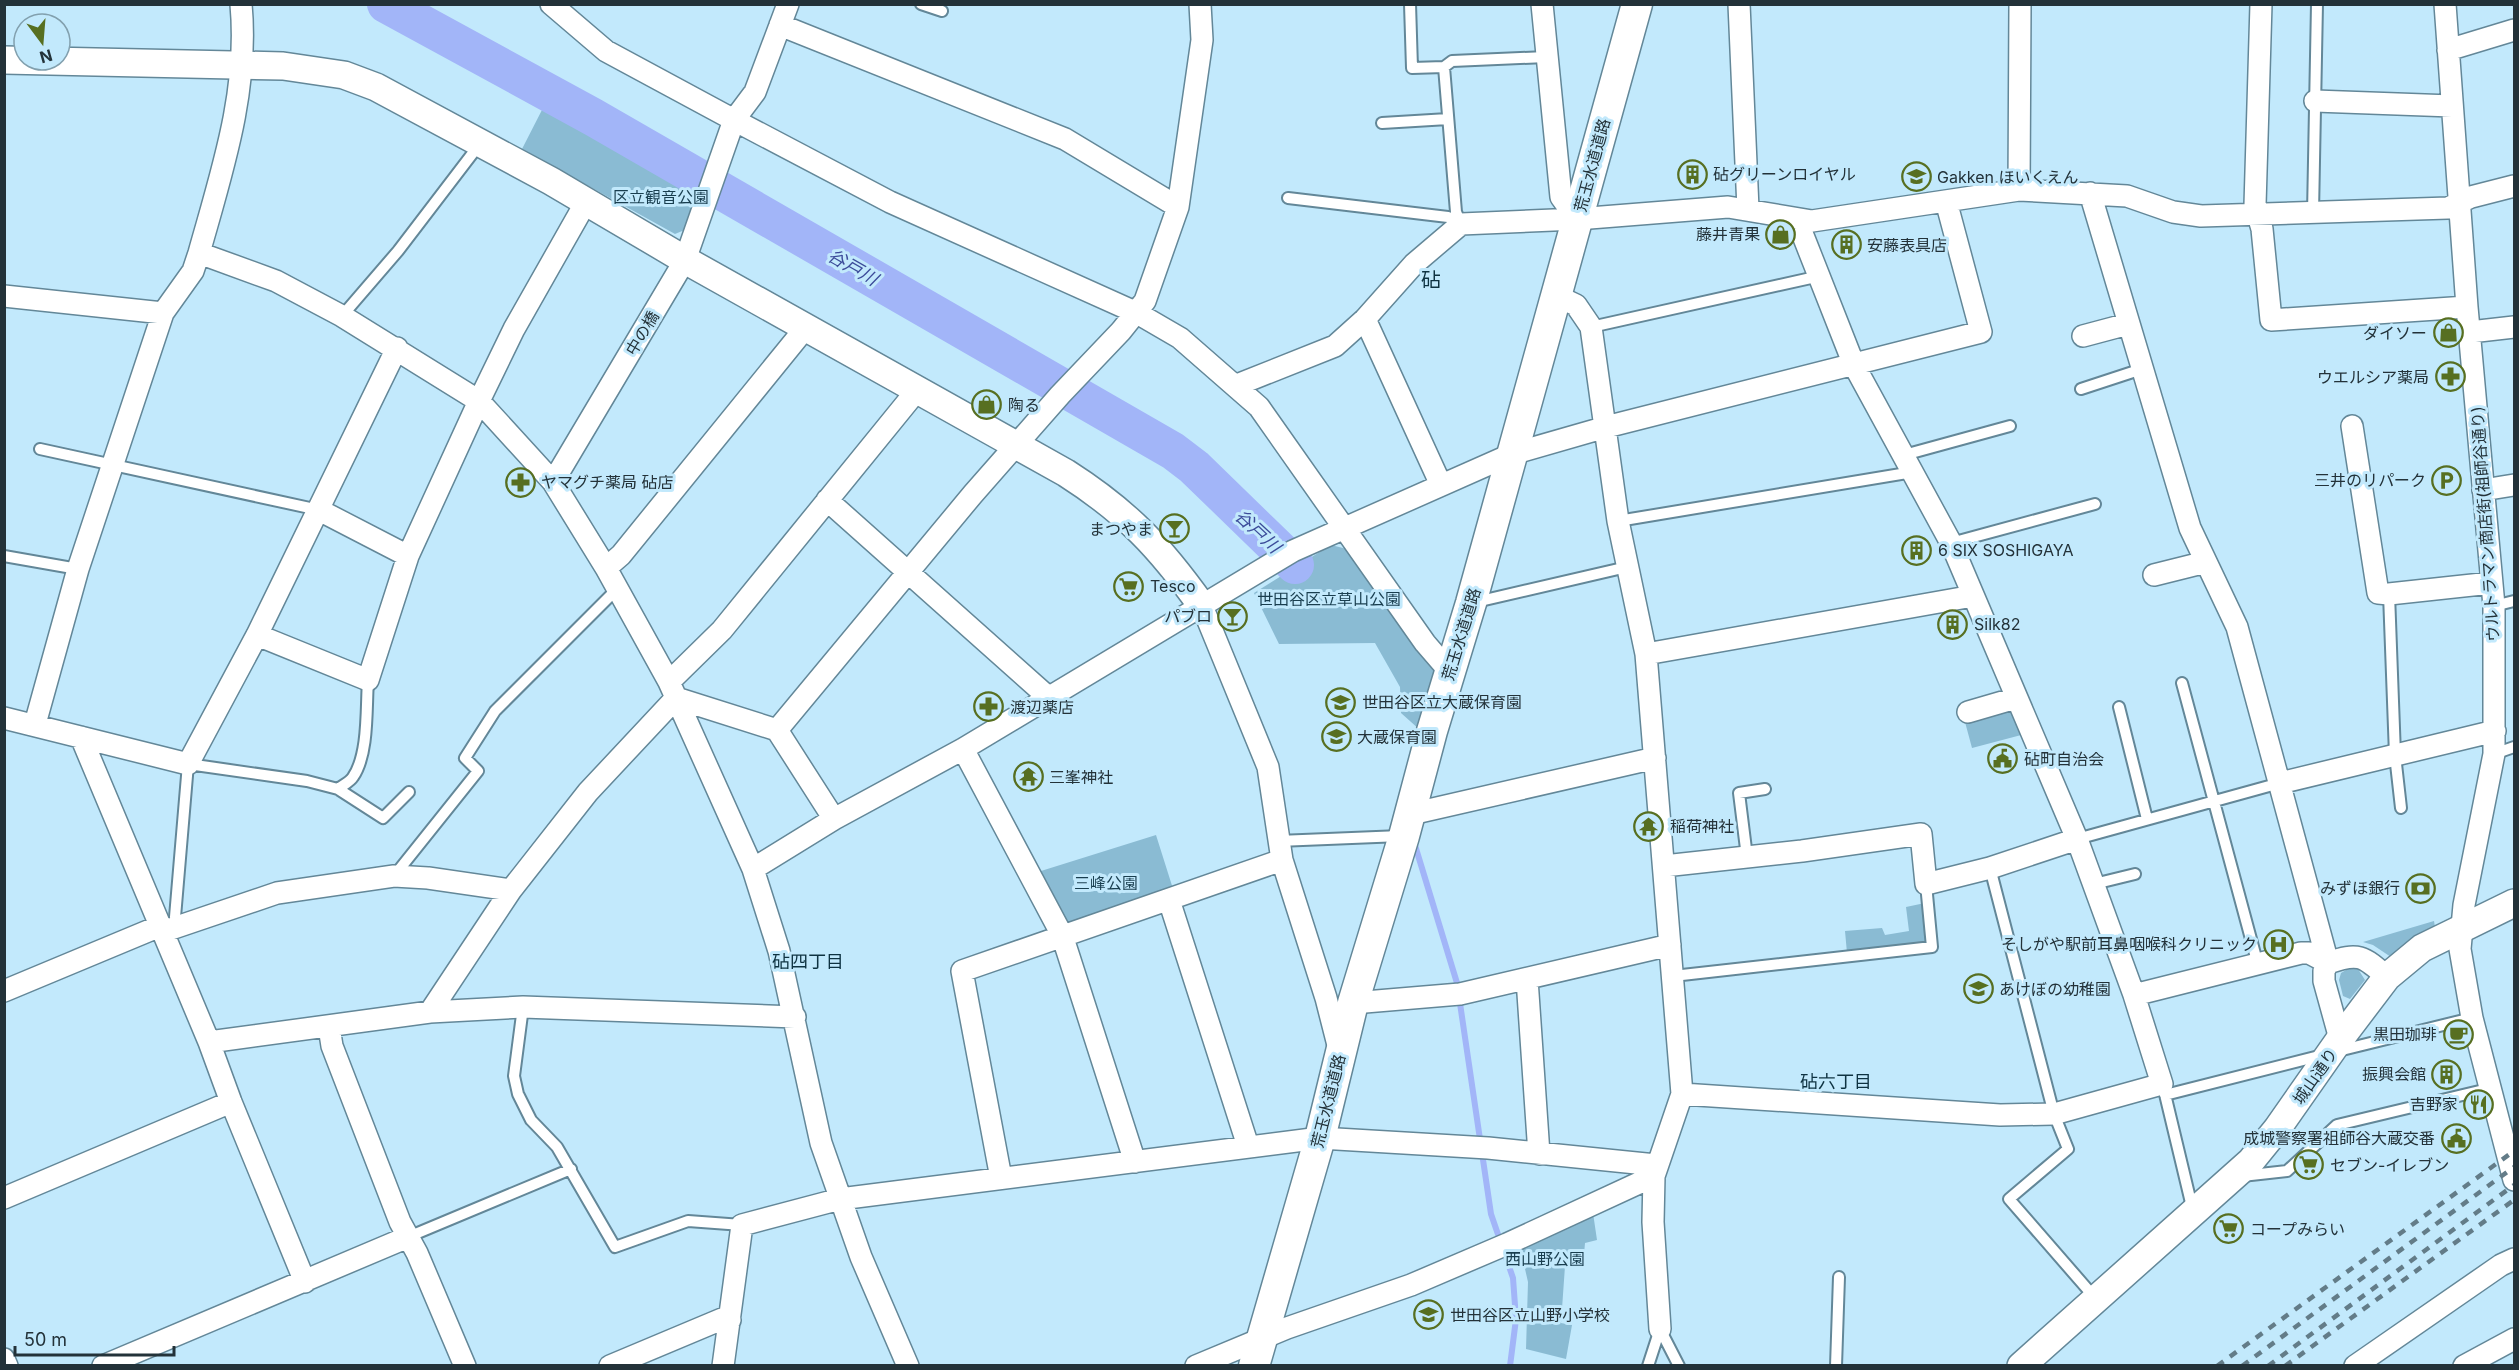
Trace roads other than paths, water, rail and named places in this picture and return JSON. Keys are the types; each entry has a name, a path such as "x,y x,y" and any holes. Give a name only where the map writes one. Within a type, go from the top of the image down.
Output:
{"main road":[{"name":"荒玉水道道路","path":"1257,1353 1320,1138 1353,1003 1408,825 1471,603 1637,4"}],"street":[{"path":"35,724 78,569 164,314 193,271 199,253 232,135 243,65 241,4"},
{"path":"551,4 606,51 734,120 890,202 1137,314 1180,338 1237,385 1259,407 1425,643 1450,672"},
{"name":"中の橋","path":"553,482 686,260 734,120 754,92 788,4"},
{"path":"777,730 1016,444 1137,314 1149,293 1178,207 1202,40 1200,4"},
{"path":"1542,4 1561,197 1577,219"},
{"path":"1739,4 1748,209"},
{"path":"2019,190 2020,4"},
{"path":"2261,4 2255,205 2262,229 2271,320 2467,307"},
{"name":"ウルトラマン商店街(祖師谷通り)","path":"2445,4 2467,307 2494,606 2494,754 2460,928 2460,949 2472,1018 2492,1088 2508,1125 2514,1180"},
{"path":"780,25 1065,139 1178,207"},
{"path":"2448,50 2514,30"},
{"path":"4,60 243,65 313,69 344,75 409,102 1016,444 1089,488 1121,512 1164,555 1202,606 1268,768 1280,850 1326,998 1340,1053"},
{"path":"2315,101 2452,106"},
{"path":"1237,385 1335,346 1365,319 1414,264 1461,224 1577,219 1728,207 1812,221 2019,190 2127,196 2173,212 2202,216 2313,213 2448,208 2459,202 2514,186"},
{"path":"2090,193 2190,528 2237,627 2328,963 2324,971 2324,981 2335,1046"},
{"path":"753,869 834,819 963,750 1287,554 1441,485 1512,454 1606,427 1981,332 1946,201"},
{"path":"257,635 368,680 408,556 514,329 586,202"},
{"path":"1682,1094 1978,1114 2054,1114 2164,1090 2134,995 2077,839 1951,543 1854,365 1800,220"},
{"path":"199,253 276,281 397,348 479,401 553,482 606,568 673,690 753,869 795,1017 821,1143 861,1257 908,1365"},
{"path":"4,296 164,314"},
{"path":"1557,296 1576,305 1591,327 1618,521 1647,654 1682,1094 1655,1170 1653,1222 1660,1329"},
{"path":"1365,319 1441,485"},
{"path":"2083,336 2128,324"},
{"path":"606,568 621,555 807,326"},
{"path":"2470,332 2514,327"},
{"path":"4,718 188,764 257,635 397,348"},
{"path":"430,1012 512,890 588,792 918,389"},
{"path":"2352,426 2378,592 2390,594 2491,583"},
{"path":"2483,490 2514,485"},
{"path":"827,500 909,570 1048,697"},
{"path":"319,510 408,556"},
{"path":"2154,574 2206,562"},
{"path":"1647,654 1973,596"},
{"path":"673,690 777,730 834,819"},
{"path":"1968,712 2016,698"},
{"path":"2280,783 2495,731"},
{"path":"81,737 166,928 231,1102 305,1282"},
{"path":"963,750 1062,935 1135,1162"},
{"path":"1408,825 1655,758"},
{"path":"1664,866 1921,834 1926,884 1990,868 2077,839"},
{"path":"1001,1178 962,971 1169,900 1280,850"},
{"path":"4,991 166,928 277,893 394,876 428,878 512,890"},
{"path":"1169,900 1248,1146"},
{"name":"城山通り","path":"2021,1365 2236,1176 2277,1129 2387,977 2422,948 2514,903"},
{"path":"1353,1003 1454,995 1670,945"},
{"path":"2134,995 2301,953 2309,953 2328,963 2354,955 2363,957 2387,977"},
{"path":"1527,979 1539,1154"},
{"path":"209,1042 430,1012 523,1007 795,1017"},
{"path":"329,1027 332,1046 408,1237 465,1365"},
{"path":"4,1198 231,1102"},
{"path":"723,1365 742,1225 840,1199 1320,1138 1480,1147 1655,1170"},
{"path":"1196,1365 1257,1353 1287,1328 1411,1285 1502,1246 1655,1170"},
{"path":"103,1365 408,1237"},
{"path":"2355,1365 2501,1265 2514,1259"},
{"path":"609,1365 722,1319 730,1320"},
{"path":"2464,1365 2514,1340"},
{"path":"4,1359 7,1365"}],"lane":[{"path":"921,4 942,11"},
{"path":"1410,4 1412,68 1444,67 1452,61 1546,57"},
{"path":"2313,213 2317,4"},
{"path":"1444,67 1456,212 1461,224"},
{"path":"1382,123 1448,119"},
{"path":"342,316 398,250 481,142"},
{"path":"1288,198 1448,217 1461,224"},
{"path":"1591,327 1820,276"},
{"path":"2081,389 2142,369"},
{"path":"1618,521 1909,464 2010,426"},
{"path":"40,449 319,510"},
{"path":"1951,543 2095,504"},
{"path":"4,556 78,569"},
{"path":"1471,603 1628,567"},
{"path":"394,876 478,771 465,758 495,711 617,589"},
{"path":"2390,594 2395,755 2401,808"},
{"path":"2494,606 2514,601"},
{"path":"338,789 352,779 357,769 364,741 368,680"},
{"path":"2182,683 2258,965"},
{"path":"2119,707 2147,819"},
{"path":"2494,754 2514,747"},
{"path":"166,928 175,917 188,764 307,781 338,789 383,818 409,792"},
{"path":"2077,839 2280,783"},
{"path":"1747,857 1739,793 1765,789"},
{"path":"1280,850 1408,825"},
{"path":"1990,868 2054,1114 2068,1149 2009,1199 2097,1299"},
{"path":"2094,884 2135,874"},
{"path":"1673,976 1932,947 1926,884"},
{"path":"523,1007 514,1076 518,1094 531,1120 547,1134 571,1168 615,1247 688,1221 742,1225"},
{"path":"2193,1212 2164,1090 2335,1046 2472,1018"},
{"path":"2236,1176 2286,1172 2337,1125 2492,1088"},
{"path":"408,1237 571,1168"},
{"path":"1836,1365 1839,1277"},
{"path":"1648,1365 1660,1329"},
{"path":"1660,1329 1679,1365"}],"waterway":[{"name":"谷戸川","path":"386,4 593,117 1173,451 1194,467 1295,565"},
{"path":"1414,842 1457,983 1491,1214 1513,1278 1516,1319 1510,1366"}],"railway":[{"path":"2217,1366 2514,1151"},
{"path":"2242,1366 2514,1167"},
{"path":"2268,1366 2514,1185"},
{"path":"2285,1366 2514,1200"}],"place":[{"name":"砧グリーンロイヤル","path":"1692,174"},
{"name":"Gakken ほいくえん","path":"1916,177"},
{"name":"藤井青果","path":"1781,234"},
{"name":"安藤表具店","path":"1846,245"},
{"name":"ダイソー","path":"2448,333"},
{"name":"ウエルシア薬局","path":"2450,377"},
{"name":"陶る","path":"987,405"},
{"name":"三井のリパーク","path":"2447,480"},
{"name":"ヤマグチ薬局 砧店","path":"520,482"},
{"name":"まつやま","path":"1174,529"},
{"name":"6 SIX SOSHIGAYA","path":"1917,550"},
{"name":"Tesco","path":"1129,586"},
{"name":"パブロ","path":"1233,616"},
{"name":"Silk82","path":"1953,624"},
{"name":"世田谷区立大蔵保育園","path":"1341,702"},
{"name":"渡辺薬店","path":"989,707"},
{"name":"大蔵保育園","path":"1336,737"},
{"name":"砧町自治会","path":"2003,759"},
{"name":"三峯神社","path":"1028,777"},
{"name":"稲荷神社","path":"1649,826"},
{"name":"みずほ銀行","path":"2421,888"},
{"name":"そしがや駅前耳鼻咽喉科クリニック","path":"2278,944"},
{"name":"あけぼの幼稚園","path":"1978,989"},
{"name":"黒田珈琲","path":"2458,1034"},
{"name":"振興会館","path":"2447,1074"},
{"name":"吉野家","path":"2479,1104"},
{"name":"成城警察署祖師谷大蔵交番","path":"2456,1138"},
{"name":"セブン-イレブン","path":"2309,1165"},
{"name":"コープみらい","path":"2229,1229"},
{"name":"世田谷区立山野小学校","path":"1429,1315"}],"district":[{"name":"砧","path":"1431,280"},
{"name":"砧四丁目","path":"808,961"},
{"name":"砧六丁目","path":"1836,1081"}],"park label":[{"name":"区立観音公園","path":"661,197"},
{"name":"世田谷区立草山公園","path":"1329,599"},
{"name":"三峰公園","path":"1106,883"},
{"name":"西山野公園","path":"1545,1259"}]}
